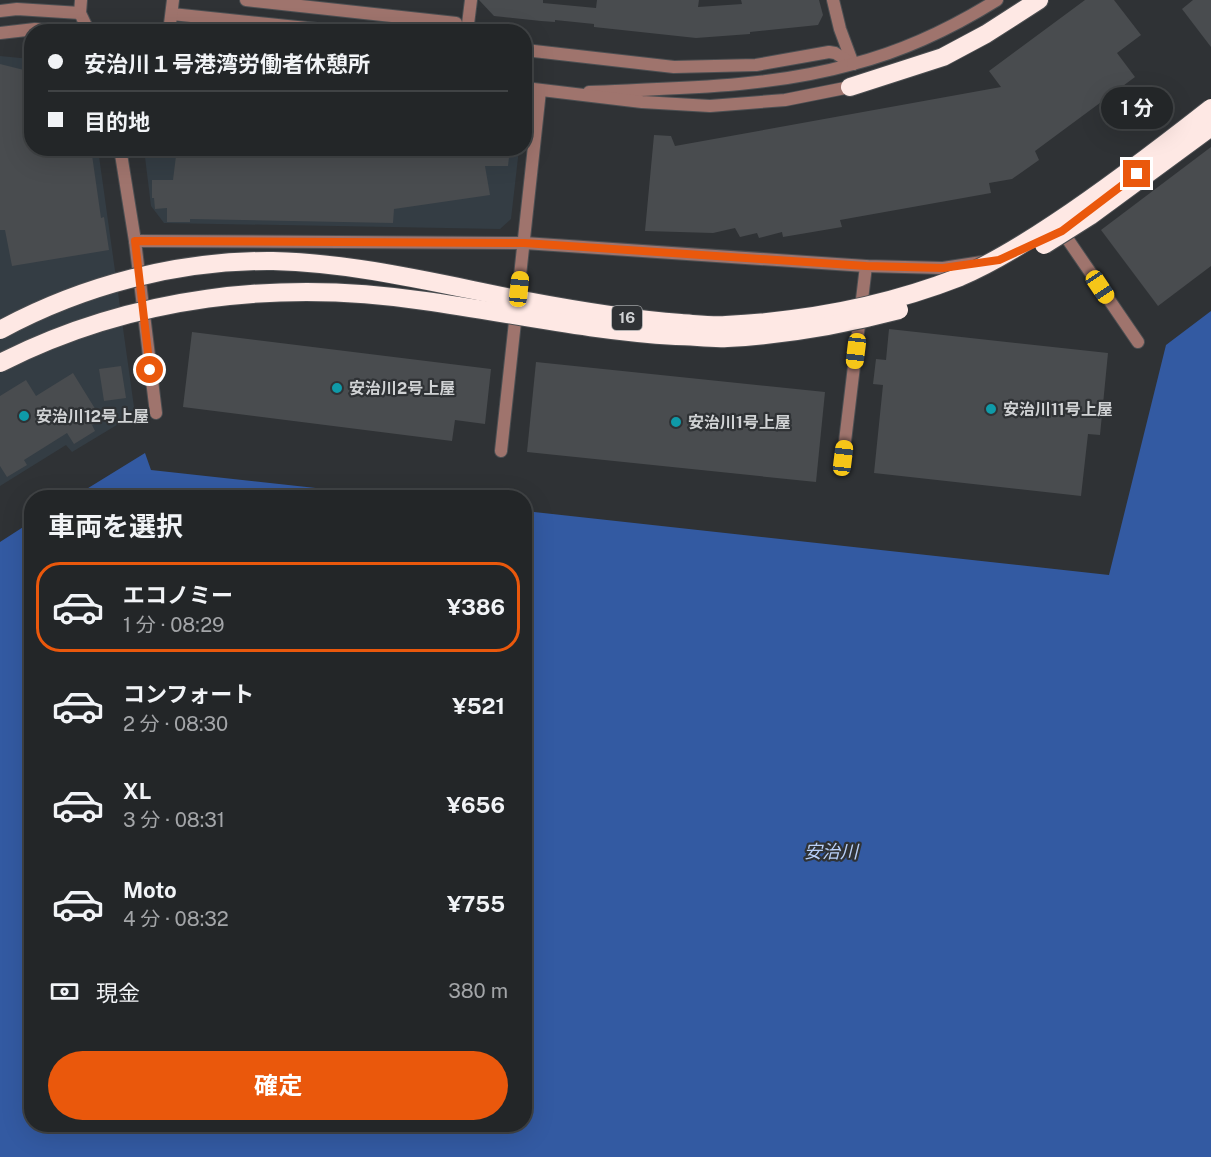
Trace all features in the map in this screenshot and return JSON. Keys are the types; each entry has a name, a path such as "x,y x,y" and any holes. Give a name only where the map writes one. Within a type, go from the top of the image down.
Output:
{"highway":[{"path":"850,87 944,57 986,34 1039,0"},
{"name":"16","path":"0,330 39,310 84,292 142,276 222,263 274,261 364,270 572,310 647,321 723,325 795,320 903,297 962,276 992,261 1022,245 1081,206 1211,108"},
{"name":"16","path":"0,363 77,329 121,315 202,298 257,292 316,291 372,295 425,301 554,323 666,335 725,338 792,332 851,322 906,308 955,290 1029,255 1090,216 1211,127"}],"street":[{"path":"171,24 173,0"},
{"path":"246,0 456,23"},
{"path":"468,24 471,0"},
{"path":"833,0 840,29 853,64"},
{"path":"564,94 722,85 783,79 853,64 902,49 964,21 996,0"},
{"path":"0,11 81,6 87,24"},
{"path":"172,14 269,24"},
{"path":"0,33 24,30"},
{"path":"532,51 664,66 702,67 756,64 829,52 853,64"},
{"path":"532,89 642,102 710,106 785,100 850,87"},
{"path":"501,451 540,91"},
{"path":"135,241 524,243 866,266 943,268 999,260 1062,231 1211,117"},
{"path":"121,156 135,241 156,413"},
{"path":"1062,231 1138,342"},
{"path":"843,458 866,266"}],"shaded area":[{"path":"0,56 24,58 24,156 99,156 135,414 72,452 66,445 0,486"},
{"path":"145,156 518,156 511,219 500,229 164,223 151,206"}],"water":[{"name":"安治川","path":"1211,311 1211,1157 0,1157 0,542 24,527 24,1132 532,1132 532,512 1109,575 1166,345"},
{"path":"145,453 151,470 334,490 85,490"}],"building":[{"path":"479,0 543,0 543,3 596,8 597,0 699,0 698,7 742,4 741,0 819,0 823,15 818,25 696,38 594,27 594,24 494,16"},
{"path":"1085,0 1114,0 1141,35 1117,53 1135,77 1035,151 1039,160 1012,179 989,183 991,193 840,220 842,227 783,237 782,232 759,238 757,233 740,237 735,228 713,233 645,231 654,135 671,136 675,146 1001,87 989,71"},
{"path":"1193,0 1211,0 1211,47 1182,9"},
{"path":"0,64 24,70 24,156 92,156 101,218 104,217 109,250 12,266 5,230 0,230"},
{"path":"1211,147 1211,266 1158,306 1101,230"},
{"path":"176,156 509,156 508,166 485,166 490,195 394,209 393,223 190,219 190,222 167,222 167,208 155,209 154,198 152,198 152,180 173,180"},
{"name":"安治川11号上屋","path":"889,329 1108,353 1100,435 1088,434 1081,496 874,473 883,385 873,384 876,359 886,360"},
{"name":"安治川2号上屋","path":"192,332 491,369 485,424 455,420 452,441 183,407"},
{"name":"安治川1号上屋","path":"536,362 825,392 816,482 527,452"},
{"path":"121,366 126,398 104,401 99,369"},
{"path":"73,373 102,420 92,425 95,431 74,444 67,433 24,460 27,465 7,477 0,466 0,396 26,380 36,396"}],"place":[{"name":"安治川2号上屋","path":"337,388"},
{"name":"安治川11号上屋","path":"991,409"},
{"name":"安治川12号上屋","path":"24,416"},
{"name":"安治川1号上屋","path":"676,422"}],"route":[{"path":"150,370 135,241 524,243 866,266 943,268 999,260 1062,231 1137,174"}]}
